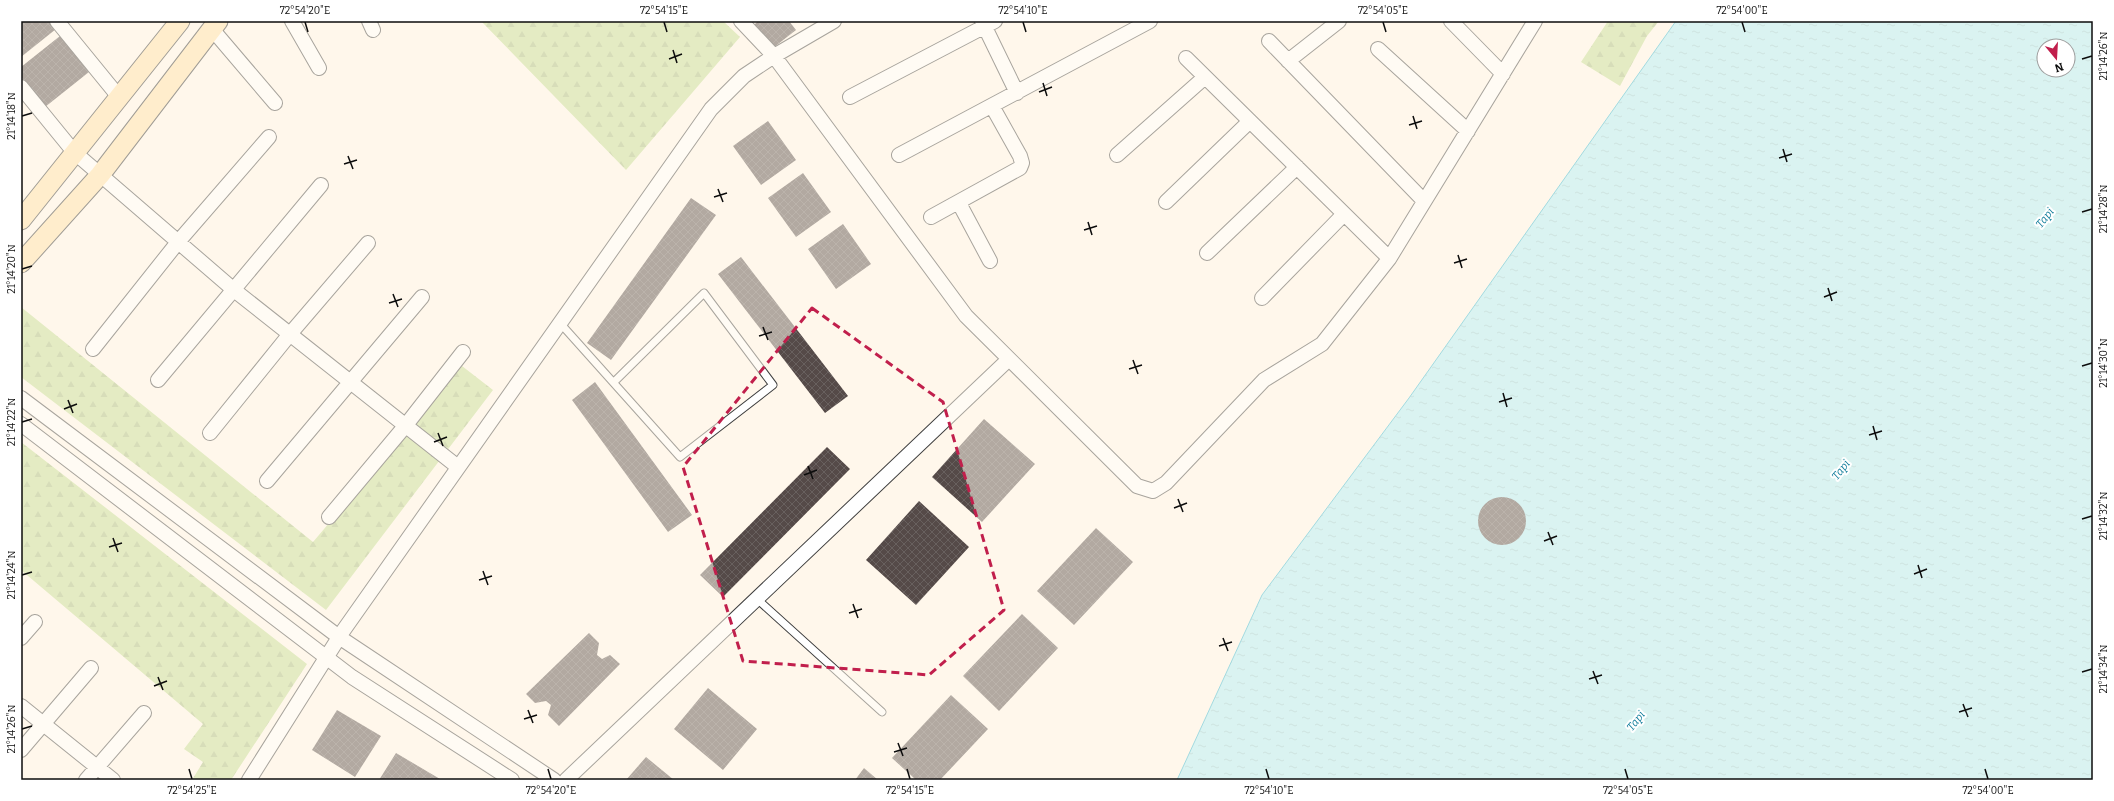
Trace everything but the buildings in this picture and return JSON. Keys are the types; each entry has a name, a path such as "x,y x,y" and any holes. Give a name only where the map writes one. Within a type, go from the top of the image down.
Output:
{"street":[{"path":"57,21 119,97"},
{"path":"21,220 180,21"},
{"path":"292,21 319,68"},
{"path":"741,21 774,56 966,316 1137,486 1153,491 1166,483 1264,380 1322,344 1389,258 1535,21"},
{"path":"249,780 339,637 711,109 744,76 774,56 834,21"},
{"path":"900,154 1150,21"},
{"path":"1288,60 1338,21"},
{"path":"1451,21 1503,74"},
{"path":"850,97 987,23 1017,93"},
{"path":"21,263 100,175 215,25 275,103"},
{"path":"1269,41 1424,201"},
{"path":"1378,49 1468,132"},
{"path":"1186,58 1389,258"},
{"path":"1117,155 1205,76"},
{"path":"21,87 74,152 100,175 234,290 458,467"},
{"path":"931,217 959,203 1020,168 1022,163 1020,156 992,106"},
{"path":"1166,202 1250,121"},
{"path":"92,349 178,242 269,137"},
{"path":"1207,253 1297,167"},
{"path":"158,380 321,185"},
{"path":"959,203 990,261"},
{"path":"1262,298 1344,214"},
{"path":"210,434 290,334 368,243"},
{"path":"267,481 422,297"},
{"path":"329,517 406,425 463,352"},
{"path":"566,780 1009,359"},
{"path":"21,398 339,637 554,780"},
{"path":"21,424 327,656 352,677 512,780"},
{"path":"21,638 35,622"},
{"path":"21,750 92,668"},
{"path":"21,706 113,780"},
{"path":"86,780 144,713"}],"lane":[{"path":"560,323 680,457 773,385 704,293 614,382"},
{"path":"757,599 882,712"}],"highlighted area":[{"path":"812,308 943,402 1004,610 929,675 743,661 683,467"}],"green space":[{"path":"481,21 723,21 740,37 626,170"},
{"path":"1608,21 1659,21 1647,36 1620,86 1581,62"},
{"path":"21,307 313,542 462,366 493,390 326,610 21,377"},
{"path":"21,442 307,664 231,780 192,780 203,762 184,749 203,724 21,570"}],"water":[{"name":"Tapi","path":"1676,21 2093,21 2093,780 1177,780 1262,595 1409,398"}]}
